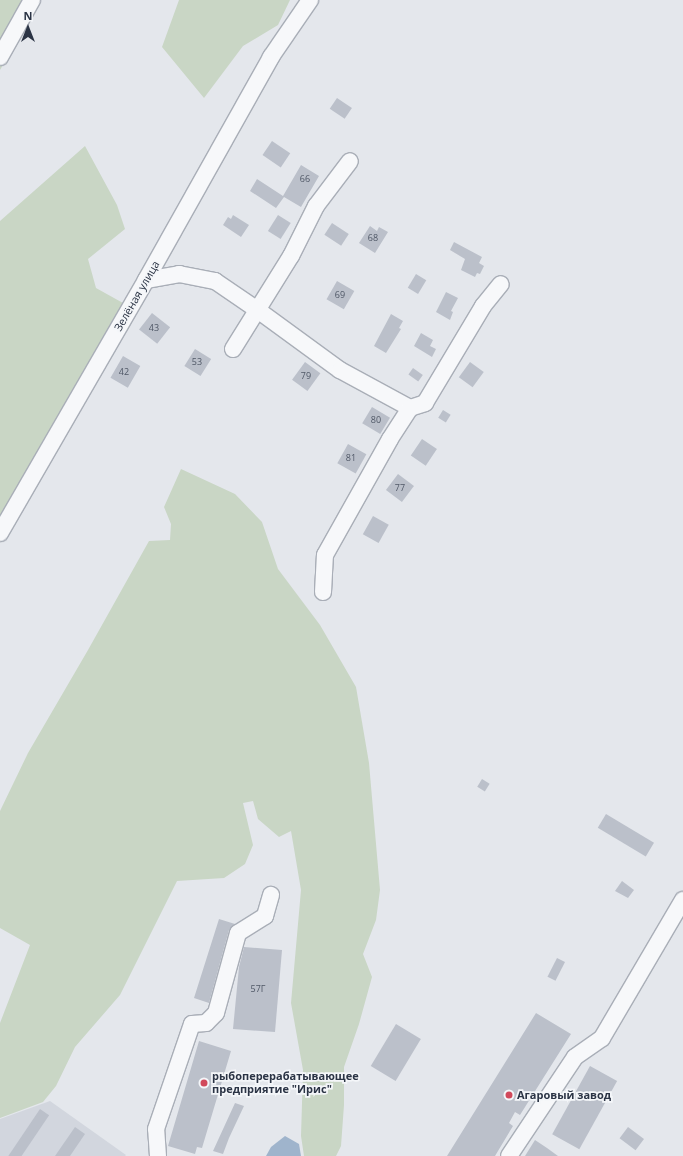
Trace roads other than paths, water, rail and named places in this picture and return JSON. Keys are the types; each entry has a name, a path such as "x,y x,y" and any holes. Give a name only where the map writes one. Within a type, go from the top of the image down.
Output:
{"street":[{"path":"0,57 32,0"},
{"name":"Зелёная улица","path":"0,534 146,280 271,57 310,0"},
{"path":"233,349 259,311 291,256 316,206 350,161"},
{"path":"146,280 179,274 215,281 340,370 410,408"},
{"path":"322,592 325,555 390,439 410,408 426,403 483,306 501,284"},
{"path":"158,1156 156,1129 192,1024 206,1023 216,1013 238,932 266,916 271,895"},
{"path":"509,1156 575,1057 602,1038 683,900"}],"water":[{"path":"285,1136 299,1144 301,1156 266,1156 271,1147"}],"place":[{"name":"рыбоперерабатывающее предприятие \"Ирис\"","path":"204,1083"},
{"name":"Агаровый завод","path":"509,1095"}]}
